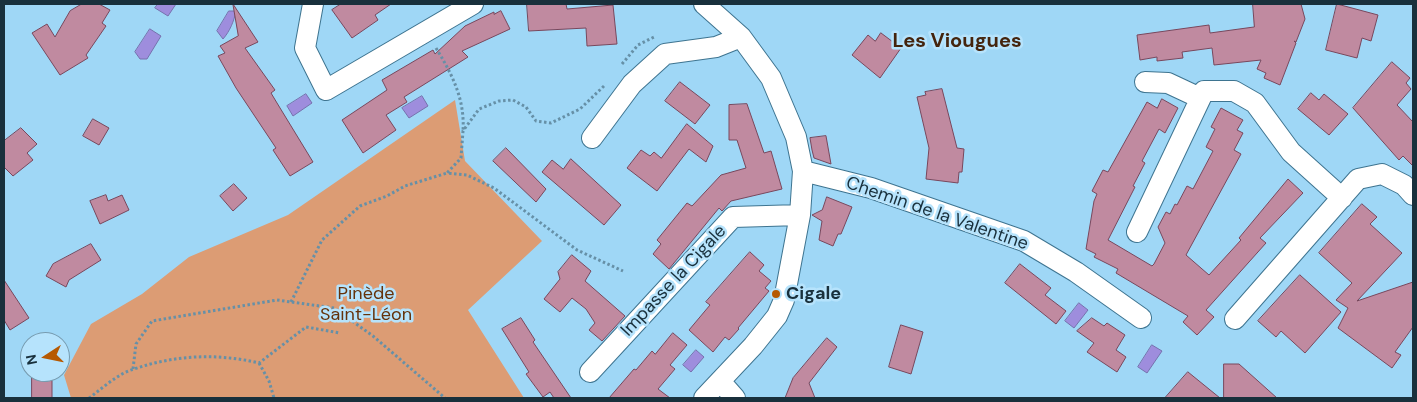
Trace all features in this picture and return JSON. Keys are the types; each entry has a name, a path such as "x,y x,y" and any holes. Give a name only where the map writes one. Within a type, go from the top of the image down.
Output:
{"street":[{"path":"312,4 305,48 326,90 473,4"},
{"path":"704,4 741,37 770,78 796,137 803,171 800,215 784,300 777,316 704,398"},
{"path":"592,138 632,84 665,54 716,47 741,37"},
{"path":"1146,82 1168,82 1200,98"},
{"path":"1137,232 1204,91 1234,91 1255,103 1291,152 1342,198"},
{"name":"Chemin de la Valentine","path":"803,171 871,188 1024,241 1076,272 1141,318"},
{"path":"1235,319 1358,179 1382,174 1404,185 1413,195"},
{"name":"Impasse la Cigale","path":"590,372 733,217 800,215"},
{"path":"720,381 735,398"}],"path":[{"path":"426,31 452,74 460,96 463,131 460,158 447,173"},
{"path":"618,69 638,44 650,37 659,36"},
{"path":"463,131 479,109 499,101 513,100 526,107 536,121 551,123 580,109 608,82"},
{"path":"291,302 322,240 360,206 387,196 404,186 447,173 467,175 494,188 577,250 623,271"},
{"path":"133,369 136,344 152,321 278,300 334,308 373,336 445,398"},
{"path":"259,363 306,326 340,332"},
{"path":"89,398 133,369 206,355 232,357 259,363 269,382 274,398"}],"green space":[{"name":"Pinède Saint-Léon","path":"455,100 465,161 542,241 468,310 524,398 71,398 66,382 70,382 70,364 91,324 142,294 189,257 288,215"}],"shaded area":[{"path":"158,4 176,4 168,16 155,8"},
{"path":"229,11 236,11 228,33 223,39 217,31"},
{"path":"150,29 161,36 147,59 140,59 135,52"},
{"path":"306,94 312,103 293,116 287,106"},
{"path":"422,96 428,106 409,118 402,108"},
{"path":"1079,303 1088,310 1074,328 1065,321"},
{"path":"1152,345 1162,351 1147,373 1138,367"},
{"path":"696,350 704,357 691,372 683,365"}],"building":[{"path":"82,4 99,4 110,10 102,23 106,26 86,55 88,58 60,75 32,33 47,24 55,37 70,11"},
{"path":"233,4 258,42 245,48 275,90 271,93 313,162 290,176 273,150 276,148 236,88 218,56 225,53 220,46 238,36"},
{"path":"341,4 391,4 375,15 378,20 352,38 332,10"},
{"path":"527,4 566,4 567,9 613,5 617,44 587,46 586,28 529,31"},
{"path":"1253,4 1301,4 1305,19 1296,42 1294,41 1296,43 1280,85 1264,78 1266,73 1257,69 1261,60 1214,65 1212,48 1182,52 1183,58 1157,61 1157,57 1140,60 1137,35 1209,25 1210,33 1254,27"},
{"path":"1337,4 1378,15 1371,41 1362,38 1357,58 1326,50"},
{"path":"501,11 510,29 462,51 468,57 404,97 407,102 386,115 396,130 363,153 342,120 387,90 382,80 433,50 435,54 465,26 494,12 494,14"},
{"path":"881,33 901,48 880,78 852,55 868,35 875,41"},
{"path":"1392,62 1410,78 1406,83 1411,89 1397,105 1413,122 1413,166 1403,156 1399,160 1353,108"},
{"path":"680,82 710,105 695,124 665,101"},
{"path":"942,89 957,148 964,149 962,172 959,172 958,183 926,179 929,148 917,97 926,95 925,92"},
{"path":"1311,93 1319,100 1324,94 1348,114 1329,135 1298,109"},
{"path":"1162,99 1178,108 1165,133 1159,129 1142,161 1145,163 1133,186 1135,187 1108,240 1152,266 1154,264 1165,243 1158,227 1166,212 1170,214 1175,204 1177,205 1187,186 1193,189 1213,151 1206,147 1215,129 1211,127 1221,108 1243,120 1237,130 1243,133 1234,150 1241,154 1186,255 1209,275 1241,240 1239,238 1288,179 1303,193 1260,238 1266,243 1206,310 1214,317 1197,335 1183,322 1188,316 1116,273 1118,269 1094,257 1096,254 1086,249 1094,201 1097,194 1092,191 1103,170 1108,172 1147,102 1157,108"},
{"path":"747,104 764,153 771,151 782,189 731,201 722,211 719,208 669,269 653,254 661,244 657,240 687,203 692,206 721,175 746,168 737,140 729,140 729,105"},
{"path":"93,119 109,128 99,145 83,136"},
{"path":"687,124 713,146 706,162 689,149 657,191 627,168 641,150 650,156 654,152 661,158"},
{"path":"21,128 37,144 27,153 33,160 13,176 4,167 4,141"},
{"path":"826,136 831,164 814,158 812,150 810,138"},
{"path":"506,148 546,189 536,202 493,161"},
{"path":"571,159 621,205 604,225 542,172 552,160 563,169"},
{"path":"234,184 247,198 233,211 220,196"},
{"path":"106,195 108,201 122,195 129,210 100,224 90,201"},
{"path":"827,197 852,207 841,234 838,234 833,246 819,240 822,221 812,215 822,210"},
{"path":"1362,204 1377,217 1370,224 1402,253 1357,301 1413,282 1413,327 1395,352 1401,355 1392,368 1338,328 1348,308 1336,300 1352,283 1319,253"},
{"path":"91,244 101,260 69,280 66,287 46,276 53,264"},
{"path":"750,252 764,265 759,271 771,281 765,288 769,291 729,340 725,337 713,352 689,330 710,305 706,302"},
{"path":"572,255 591,271 585,281 625,316 602,341 589,330 595,323 586,309 572,298 560,312 544,299 560,279 558,272"},
{"path":"1020,264 1051,288 1045,295 1066,311 1056,324 1005,283"},
{"path":"1300,275 1341,312 1305,353 1281,331 1276,337 1258,321"},
{"path":"4,280 29,318 10,330 4,320"},
{"path":"521,318 535,340 533,342 571,398 554,398 550,392 543,397 526,374 529,372 502,329"},
{"path":"1092,318 1104,326 1107,323 1125,335 1116,350 1126,357 1117,372 1087,352 1094,343 1077,331"},
{"path":"901,325 923,332 911,374 889,367"},
{"path":"673,333 687,345 670,365 675,369 658,389 670,398 609,398 634,369 636,370 652,351 655,354"},
{"path":"827,338 837,347 809,383 815,398 785,398 793,378"},
{"path":"1224,364 1239,364 1277,398 1224,398"},
{"path":"1188,372 1220,398 1165,398"},
{"path":"32,382 52,382 52,398 32,398"}],"place":[{"name":"Cigale","path":"776,294"}],"district":[{"name":"Les Viougues","path":"957,42"}]}
